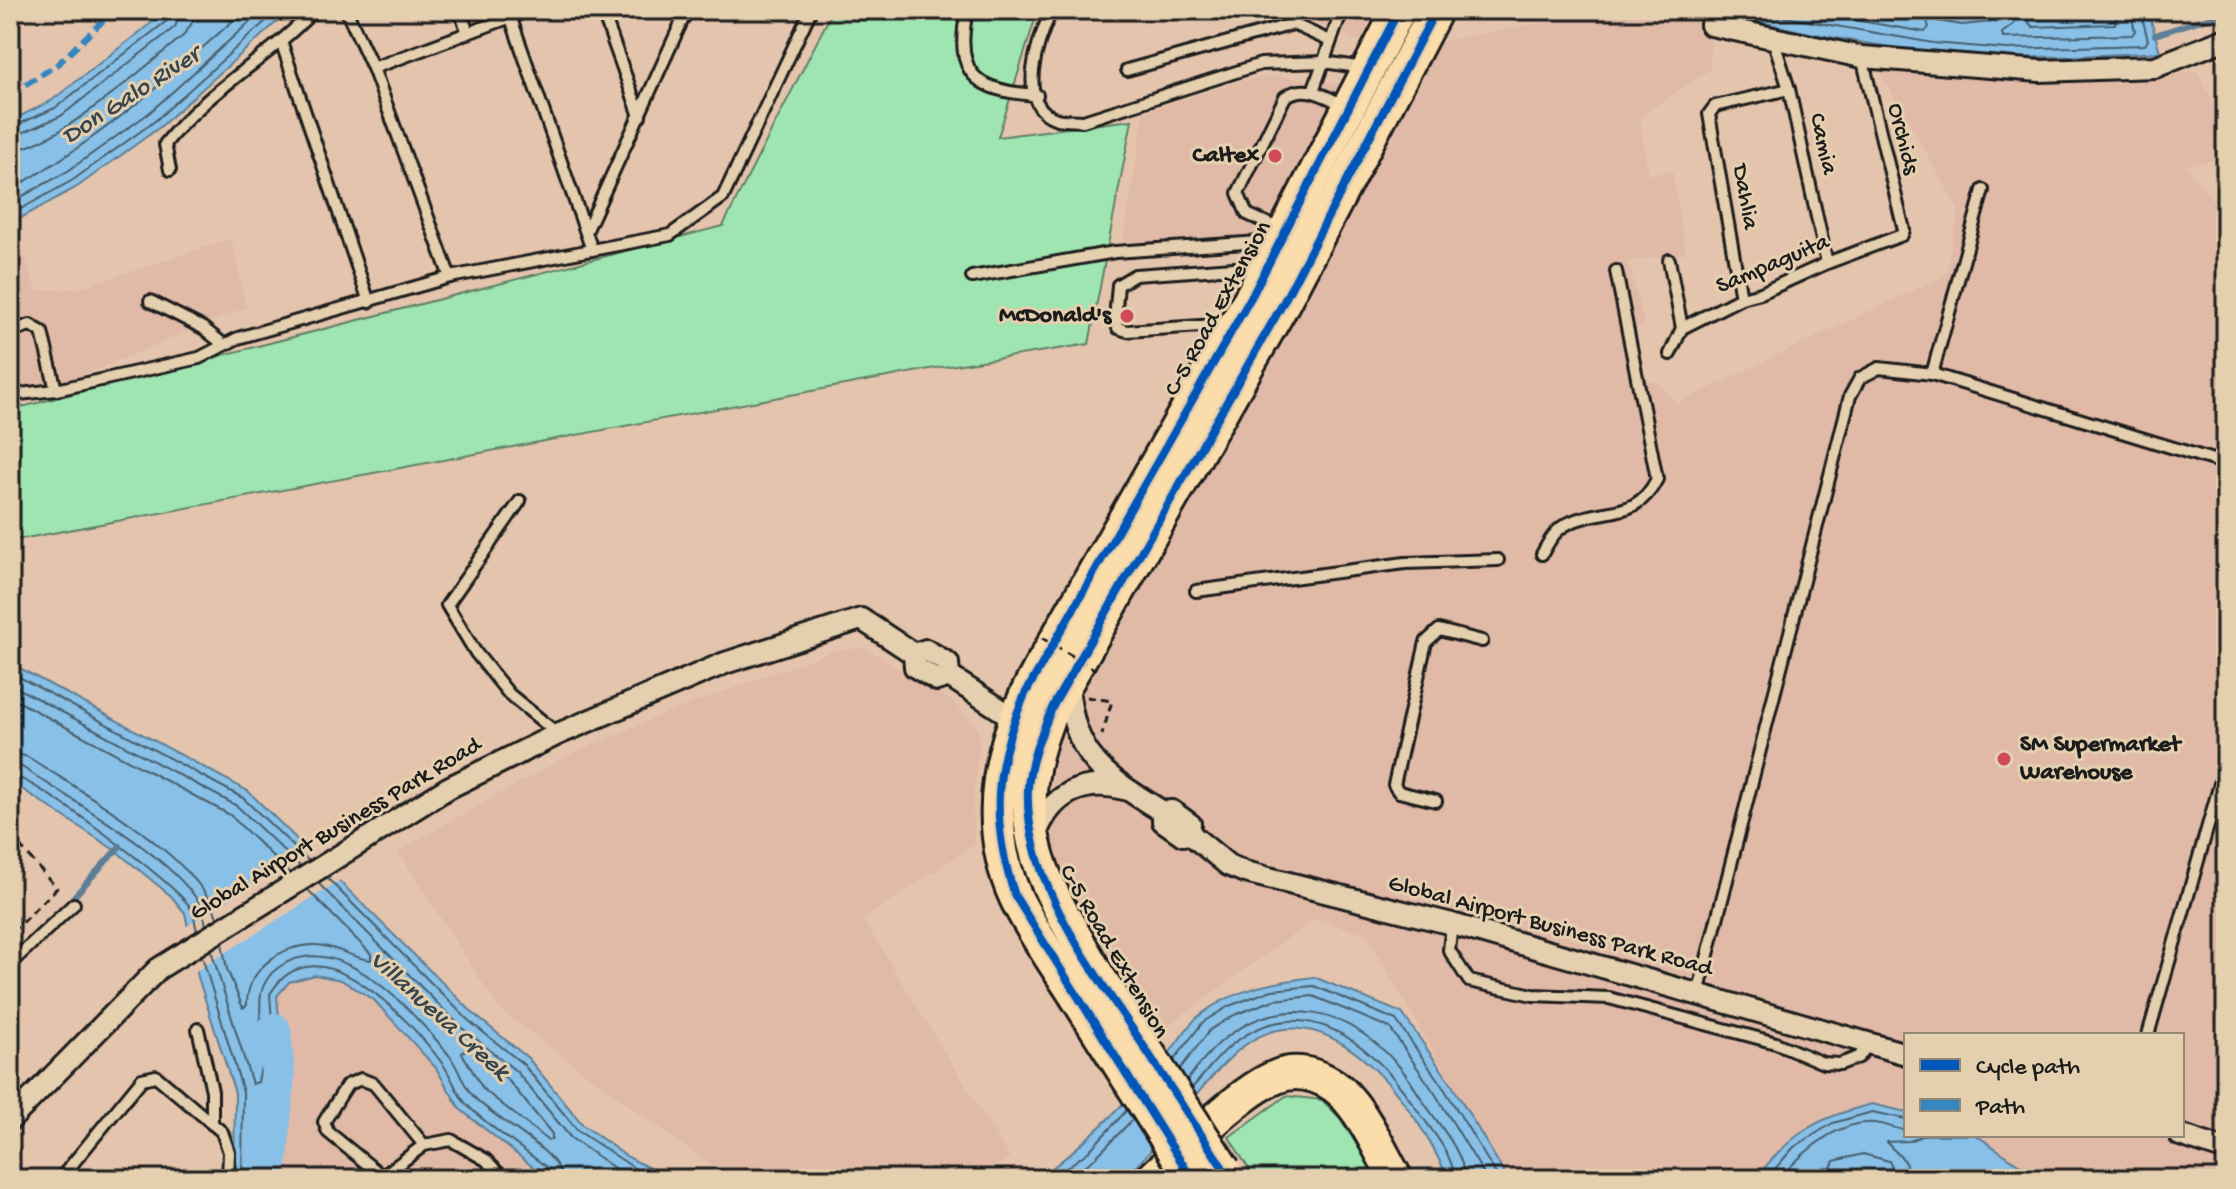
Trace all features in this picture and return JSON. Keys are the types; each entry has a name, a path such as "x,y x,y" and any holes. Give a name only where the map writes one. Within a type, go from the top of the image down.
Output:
{"main road":[{"name":"C-5 Road Extension","path":"1192,1179 1086,984 1046,883 1034,838 1028,789 1031,766 1044,727 1081,683 1348,107 1384,75 1399,10"},
{"name":"C-5 Road Extension","path":"1227,1174 1086,984 1031,926 1004,863 998,826 1002,758 1015,719 1040,668 1236,324 1274,267 1384,75 1436,10"},
{"path":"1152,1179 1256,1088 1277,1076 1299,1073 1322,1079 1349,1099 1396,1179"}],"street":[{"path":"1711,25 1862,57 2040,71 2155,67 2226,39"},
{"name":"Global Airport Business Park Road","path":"10,1120 158,969 448,788 558,734 725,663 861,619 914,654 926,650 948,663 949,676 1015,719"},
{"name":"Global Airport Business Park Road","path":"1081,683 1070,713 1078,740 1100,767 1126,789 1163,812 1163,821 1183,835 1189,833 1228,865 1245,872 1452,924 1904,1053"},
{"name":"Global Airport Business Park Road","path":"1034,838 1045,813 1064,794 1094,785 1126,789"},
{"path":"2184,1136 2226,1150"}],"lane":[{"path":"170,170 165,144 186,117 282,44 314,10"},
{"path":"346,10 373,68 450,277"},
{"path":"459,10 468,32"},
{"path":"373,68 509,13 530,10"},
{"path":"602,10 640,116"},
{"path":"586,232 687,10"},
{"path":"10,395 56,390 199,358 223,344 450,277 670,235 723,197 811,10"},
{"path":"967,10 962,57 970,73 989,88 1037,95"},
{"path":"1052,10 1032,64 1043,110 1057,119 1083,121 1261,64 1324,62 1384,75"},
{"path":"1293,24 1294,10"},
{"path":"1313,91 1342,10"},
{"path":"509,13 592,250"},
{"path":"1127,70 1293,24 1330,41"},
{"name":"Camia","path":"1772,37 1789,89 1827,263"},
{"path":"282,44 369,302"},
{"name":"Orchids","path":"1862,57 1904,230"},
{"path":"1274,267 1238,193 1285,97 1299,89 1313,91 1348,107"},
{"name":"Dahlia","path":"1741,298 1709,114 1715,106 1789,89"},
{"path":"1932,374 1983,190"},
{"name":"Sampaguita","path":"1682,328 1741,298 1761,293 1827,263 1898,239 1904,230"},
{"path":"972,277 1115,252 1274,267"},
{"path":"1669,260 1682,328 1670,354"},
{"path":"1236,324 1127,331 1118,328 1115,319 1118,285 1135,275 1274,267"},
{"path":"1542,554 1554,534 1571,521 1638,505 1650,494 1657,479 1616,271"},
{"path":"150,301 203,328 223,344"},
{"path":"10,332 30,325 42,332 56,390"},
{"path":"1698,994 1850,396 1860,378 1879,368 1932,374 2226,464"},
{"path":"520,501 447,605 468,643 509,694 558,734"},
{"path":"1196,591 1405,563 1498,560"},
{"path":"1436,801 1399,792 1393,779 1426,642 1431,634 1439,630 1482,641"},
{"path":"2149,1033 2226,763"},
{"path":"10,964 74,904"},
{"path":"1452,924 1449,950 1469,981 1533,995 1609,998 1776,1043 1823,1063 1840,1064 1859,1057 1868,1044"},
{"path":"198,1029 212,1091 212,1124"},
{"path":"60,1179 142,1079 161,1078 222,1132 229,1152 228,1179"},
{"path":"424,1145 374,1084 361,1079 347,1085 324,1122 328,1132 380,1177 424,1145 451,1140 486,1160 504,1179"}],"path":[{"path":"1042,638 1081,683 1112,701"},
{"path":"10,835 57,888 10,934"}],"shaded area":[{"path":"1307,10 1376,10 1360,41 1307,19"},
{"path":"1611,10 1688,10 1709,21 1710,69 1645,113 1640,121 1648,175 1672,171 1686,253 1628,261 1644,324 1631,334 1639,377 1662,385 1676,404 1946,275 1959,210 1878,68 2007,78 2197,71 2226,126 2226,158 2185,165 2226,218 2226,1179 2040,1179 1979,1137 2184,1137 2184,1033 1904,1033 1904,1112 1872,1104 1830,1115 1788,1141 1755,1179 1508,1179 1365,933 1314,919 1162,1030 1080,912 1054,843 1050,806 1056,753 1066,722 1294,317 1428,44"},
{"path":"1278,76 1346,86 1265,232 1122,250 1144,112 1245,80"},
{"path":"231,239 246,307 69,381 10,393 10,252 21,248 37,291 80,288"},
{"path":"865,648 952,701 977,728 980,741 973,800 974,845 863,919 1010,1158 970,1179 747,1179 728,1174 698,1156 500,1010 398,851 569,755 664,714 836,650"},
{"path":"315,975 341,980 374,1000 436,1068 460,1109 548,1179 266,1179 282,1050 277,996 289,982"}],"green space":[{"path":"833,10 1038,10 998,137 1132,120 1089,344 930,369 10,541 10,410 723,226"},
{"path":"1286,1096 1322,1100 1340,1118 1378,1179 1255,1179 1229,1137"}],"water":[{"name":"Don Galo River","path":"168,10 290,10 160,127 77,187 10,224 10,121 51,101"},
{"path":"1717,10 1925,10 1961,17 2149,14 2160,52 2026,57 1937,52 1822,35"},
{"name":"Villanueva Creek","path":"10,663 248,791 475,1015 528,1058 583,1125 626,1156 670,1179 548,1179 460,1109 436,1068 374,1000 341,980 315,975 289,982 277,996 282,1050 266,1179 234,1179 235,1093 198,977 185,913 171,896 116,851 10,781"},
{"path":"1314,977 1402,1013 1452,1085 1508,1179 1448,1179 1414,1116 1390,1085 1362,1058 1332,1038 1299,1029 1266,1033 1233,1055 1123,1179 1038,1179 1118,1109 1200,1015 1240,993 1269,984"},
{"path":"1872,1104 1904,1112 1904,1137 1979,1137 2040,1179 1896,1179 1864,1172 1836,1179 1755,1179 1794,1138 1834,1116"}],"pier":[{"path":"312,847 344,878 193,973 184,928"}],"waterway":[{"path":"2155,35 2226,12"},
{"path":"68,903 120,846"},
{"path":"269,1179 278,1076 274,1030"}],"marked path":[{"path":"10,94 58,64 114,10"}],"cycle path":[{"path":"1192,1179 1015,896 1007,869 999,818 1002,770 1007,745 1025,694 1254,292 1399,10"},
{"path":"1230,1179 1080,950 1063,919 1037,855 1030,822 1029,777 1053,706 1281,307 1436,10"}],"place":[{"name":"Caltex","path":"1275,156"},
{"name":"McDonald's","path":"1127,316"},
{"name":"SM Supermarket Warehouse","path":"2004,759"}]}
